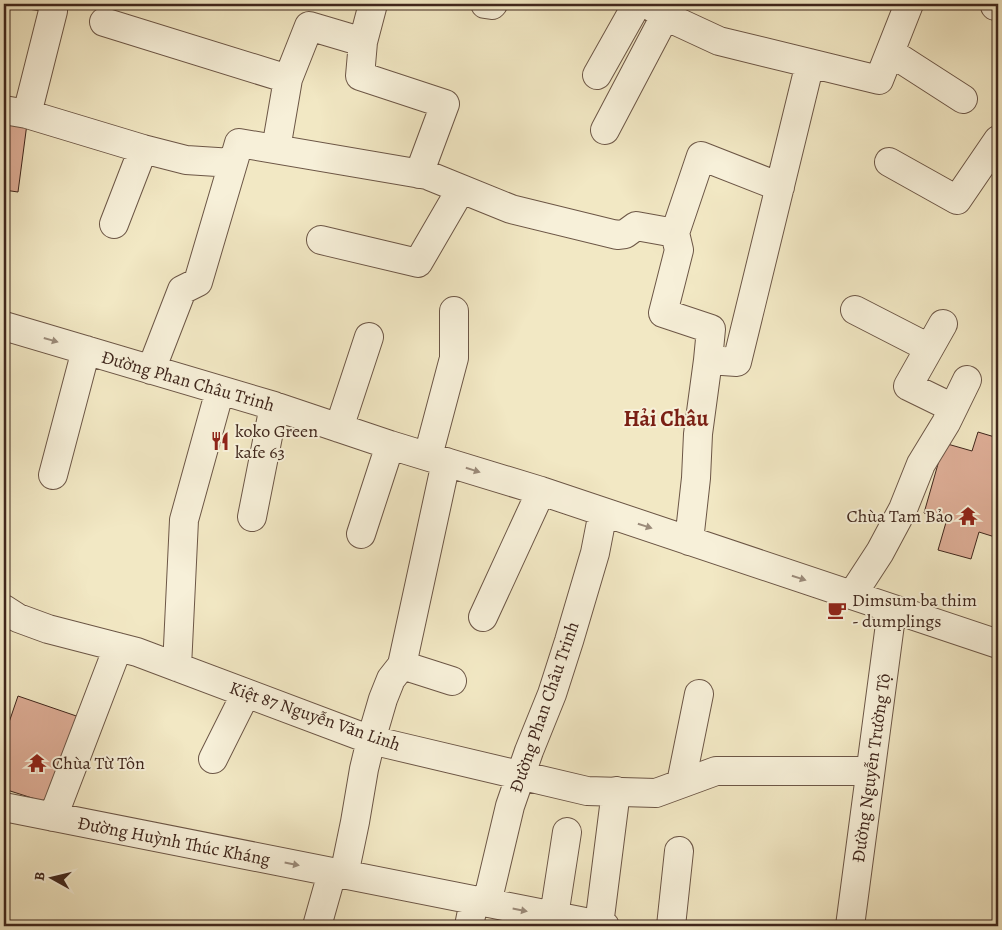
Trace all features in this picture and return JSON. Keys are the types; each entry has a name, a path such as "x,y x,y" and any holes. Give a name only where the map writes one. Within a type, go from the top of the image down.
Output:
{"street":[{"path":"373,4 364,42 360,76 445,104 419,174"},
{"path":"486,4 493,4"},
{"path":"597,75 637,4"},
{"path":"605,130 657,10 719,41 879,80 908,5"},
{"path":"54,11 16,112 186,160 233,163"},
{"path":"104,22 288,79"},
{"path":"276,149 288,79 309,26 364,42"},
{"path":"890,52 963,99"},
{"path":"708,360 738,362 810,63"},
{"path":"889,162 957,200 998,140"},
{"path":"151,370 182,290 198,282 239,143 427,175 511,209 617,234 625,234 636,226 675,233"},
{"path":"114,224 143,149"},
{"path":"689,541 696,478 698,434 711,329 663,313 679,250 675,233 701,156 780,187"},
{"path":"321,240 418,264 461,189"},
{"path":"855,310 929,348"},
{"path":"317,926 338,874 355,822 364,769 383,699 391,679 402,665 437,459 442,408 454,358 454,311"},
{"path":"943,324 908,386 953,408"},
{"name":"Đường Phan Châu Trinh","path":"4,326 274,406 390,445 541,491 998,644"},
{"path":"339,428 369,337"},
{"path":"53,475 86,350"},
{"path":"852,596 880,552 903,509 921,464 946,423 967,380"},
{"path":"176,667 184,520 220,390"},
{"path":"252,517 274,406"},
{"path":"361,534 390,445"},
{"path":"484,617 541,491"},
{"name":"Đường Phan Châu Trinh","path":"477,910 528,750 552,694 569,641 595,552 603,512"},
{"name":"Kiệt 87 Nguyễn Văn Linh","path":"4,609 18,618 48,629 137,652 371,740 588,791 656,793 716,770 870,772"},
{"name":"Đường Nguyễn Trường Tộ","path":"850,926 892,609"},
{"path":"53,817 118,647"},
{"path":"402,665 452,681"},
{"path":"213,759 246,693"},
{"path":"681,784 698,694"},
{"path":"602,926 616,792"},
{"name":"Đường Huỳnh Thúc Kháng","path":"4,807 338,874 477,910 554,916 602,926"},
{"path":"554,916 567,832"},
{"path":"671,926 679,851"}],"building":[{"path":"4,4 52,4 51,12 4,6"},
{"path":"11,114 28,116 18,192 4,190 4,171"},
{"path":"4,119 8,120 4,151"},
{"path":"978,432 998,438 998,538 979,532 971,559 938,550 947,519 924,513 944,443 972,451"},
{"name":"Chùa Từ Tôn","path":"18,696 88,720 54,805 4,789 4,737"}],"place":[{"name":"koko Green kafe 63","path":"220,441"},
{"name":"Chùa Tam Bảo","path":"968,516"},
{"name":"Dimsum ba thim - dumplings","path":"837,610"},
{"name":"Chùa Từ Tôn","path":"37,763"}],"district":[{"name":"Hải Châu","path":"666,419"}]}
